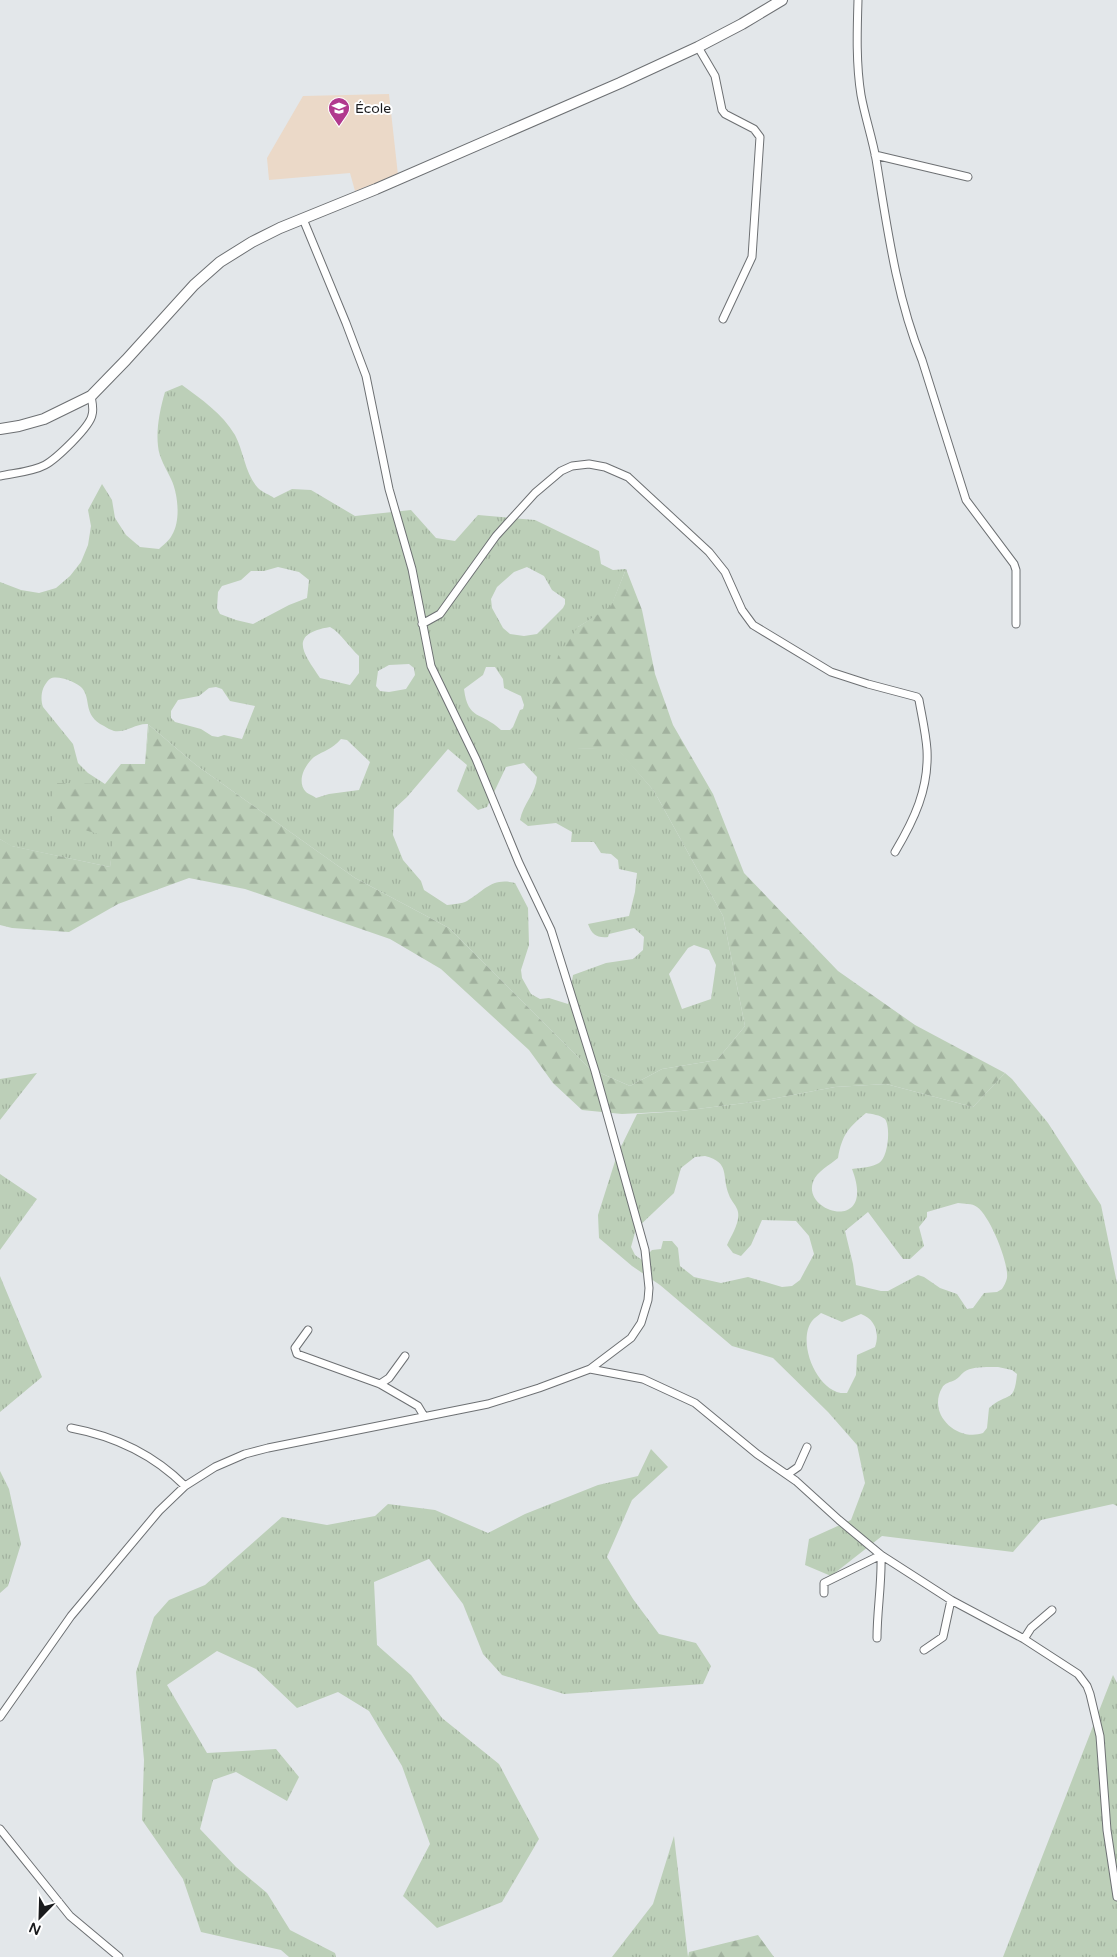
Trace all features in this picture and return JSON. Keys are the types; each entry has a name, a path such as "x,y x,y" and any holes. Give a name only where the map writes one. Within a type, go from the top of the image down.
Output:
{"main road":[{"path":"0,429 20,426 44,419 91,396 208,272 252,242 280,228 499,136 698,47 782,0"}],"street":[{"path":"858,0 858,67 862,96 875,155 888,235 913,338 922,360 966,500 1014,564 1016,570 1016,624"},
{"path":"698,47 714,76 722,110 725,114 754,129 760,137 752,257 723,319"},
{"path":"875,155 968,177"},
{"path":"0,1717 71,1616 143,1529 165,1504 185,1486 215,1467 260,1450 488,1404 590,1369 631,1338 642,1323 648,1300 649,1288 645,1250 595,1071 551,930 519,863 476,759 434,674 412,569 389,489 366,376 303,219"},
{"path":"0,476 35,469 51,461 86,427 93,414 91,396"},
{"path":"422,624 440,614 496,536 535,493 561,471 572,466 589,464 605,467 628,477 709,552 725,572 742,610 753,625 831,672 917,697 920,700 927,748 927,768 924,787 918,809 894,852"},
{"path":"308,1330 295,1348 297,1354 380,1384 418,1406 424,1416"},
{"path":"380,1384 389,1378 405,1356"},
{"path":"590,1369 643,1379 696,1402 757,1454 788,1474 846,1526 882,1555 951,1600 1024,1639 1073,1670 1087,1686 1100,1736 1108,1840 1117,1897"},
{"path":"71,1428 89,1431 135,1449 174,1475 185,1486"},
{"path":"788,1474 798,1467 808,1447"},
{"path":"824,1593 824,1583 882,1555"},
{"path":"877,1638 877,1616 882,1585 882,1555"},
{"path":"924,1650 943,1637 951,1600"},
{"path":"1024,1639 1031,1628 1052,1610"},
{"path":"1,1831 70,1916 118,1957"},
{"path":"1108,1840 1117,1839"}],"shaded area":[{"name":"École","path":"389,94 398,175 355,191 350,173 269,180 267,158 303,96"}],"green space":[{"path":"182,385 218,413 235,435 250,476 260,489 274,498 292,489 311,490 355,516 411,510 436,538 455,541 478,515 535,520 599,551 601,564 613,570 626,569 611,607 578,627 577,748 618,749 654,791 723,916 745,1026 717,1060 662,1069 630,1086 589,1068 449,928 355,878 196,765 149,725 145,764 148,724 114,731 97,722 90,712 87,697 82,688 66,679 57,677 48,681 42,691 42,705 73,744 78,763 88,773 105,784 114,838 110,867 11,846 0,839 0,582 21,590 39,593 56,588 70,576 81,562 88,545 91,526 88,510 102,484 112,500 115,518 126,535 140,547 159,549 169,539 177,522 178,507 173,485 161,459 158,446 159,419 165,392","holes":["278,567 299,572 309,580 307,598 289,605 253,624 220,614 217,608 218,592 222,586 241,580 251,571 264,571","527,567 544,576 552,590 565,599 565,604 537,634 524,636 510,634 503,628 492,608 491,599 497,587 514,572","330,627 359,656 359,673 350,685 320,678 309,661 303,646 304,640 308,635 317,630","409,664 414,668 415,675 406,689 389,692 380,691 376,686 378,671 389,665","486,667 495,667 503,679 504,688 521,696 524,705 523,709 520,710 510,730 501,730 472,711 466,699 464,689 483,675","216,687 222,689 230,701 255,706 242,739 224,735 212,736 201,729 175,722 171,718 171,711 178,700 199,696 209,688","341,739 347,740 370,762 359,790 329,794 316,798 307,793 303,788 303,773 314,757","448,749 467,765 457,791 478,810 487,807 506,767 524,763 537,777 520,820 528,826 556,823 572,832 571,842 594,842 601,853 611,854 618,860 619,869 637,873 635,892 629,916 588,924 591,931 601,937 608,937 609,934 634,928 644,937 643,950 633,959 606,963 573,975 568,1004 549,998 540,999 531,994 522,978 521,970 529,945 528,908 515,883 494,883 465,902 447,905 424,890 421,881 403,860 393,835 394,809 407,797","694,945 709,950 716,965 711,999 682,1009 669,974 688,948"]},
{"path":"626,569 642,610 655,674 673,725 713,794 744,873 838,971 915,1025 1005,1073 973,1107 886,1084 835,1087 761,1101 681,1111 622,1114 582,1110 553,1083 529,1050 441,969 390,939 245,889 189,878 118,904 69,932 12,928 0,925 0,839 12,846 110,867 113,838 52,821 53,783 105,784 121,764 145,764 149,725 196,765 355,878 449,928 589,1068 630,1086 662,1069 717,1060 745,1026 723,916 654,791 618,750 577,748 548,702 558,656 578,627 611,606"},
{"path":"37,1073 0,1120 0,1079"},
{"path":"1005,1073 1048,1123 1101,1205 1117,1283 1117,1506 1113,1504 1041,1520 1013,1552 882,1536 831,1576 805,1565 809,1539 851,1520 865,1483 857,1445 828,1412 773,1358 732,1346 660,1285 632,1266 599,1238 598,1215 617,1155 637,1114 681,1111 761,1101 835,1087 886,1084 973,1107","holes":["866,1113 885,1119 888,1129 885,1155 879,1163 852,1169 857,1189 855,1203 848,1210 838,1212 827,1209 818,1202 813,1193 813,1182 821,1171 838,1158 847,1132","705,1156 713,1159 719,1162 724,1171 729,1195 738,1212 736,1225 727,1245 733,1253 741,1256 751,1245 762,1220 796,1221 809,1236 814,1254 800,1280 792,1286 782,1287 748,1277 721,1283 694,1277 680,1266 678,1248 672,1241 663,1241 661,1249 652,1250 642,1260 635,1255 631,1247 636,1229 674,1193 681,1168 695,1157","958,1203 973,1205 982,1212 993,1229 1005,1262 1007,1278 1002,1289 997,1292 984,1293 973,1308 967,1309 957,1294 940,1288 918,1275 888,1291 856,1285 845,1231 868,1212 903,1259 910,1259 924,1246 919,1227 927,1217 927,1212","821,1313 842,1322 861,1314 870,1319 875,1327 877,1337 875,1347 857,1355 856,1375 847,1393 837,1392 827,1386 813,1366 808,1354 807,1342 808,1330 812,1321","998,1367 1012,1370 1017,1374 1012,1394 989,1408 987,1428 983,1433 973,1435 955,1430 947,1424 938,1407 938,1398 944,1385 956,1379 967,1370"]},
{"path":"0,1174 37,1199 0,1250"},
{"path":"0,1276 42,1377 0,1412"},
{"path":"651,1449 668,1467 632,1500 607,1557 633,1599 659,1634 696,1643 711,1666 703,1684 564,1694 502,1675 483,1654 463,1604 429,1559 374,1582 377,1645 411,1675 442,1718 499,1764 539,1839 502,1902 437,1928 403,1896 430,1844 402,1766 369,1711 338,1692 297,1708 256,1669 217,1651 167,1685 207,1753 276,1749 299,1777 287,1801 236,1772 213,1780 200,1829 236,1867 267,1893 290,1930 335,1953 336,1957 289,1957 281,1950 201,1932 183,1879 142,1820 144,1760 136,1672 154,1617 169,1600 205,1585 282,1517 327,1525 375,1516 388,1504 435,1510 488,1533 525,1514 598,1485 638,1476"},
{"path":"0,1471 9,1489 21,1544 8,1586 0,1593"},
{"path":"1113,1675 1117,1683 1117,1957 1003,1957"},
{"path":"674,1836 688,1957 612,1957 653,1904"},
{"path":"758,1935 774,1957 688,1957 689,1952"}],"place":[{"name":"École","path":"339,127"}]}
